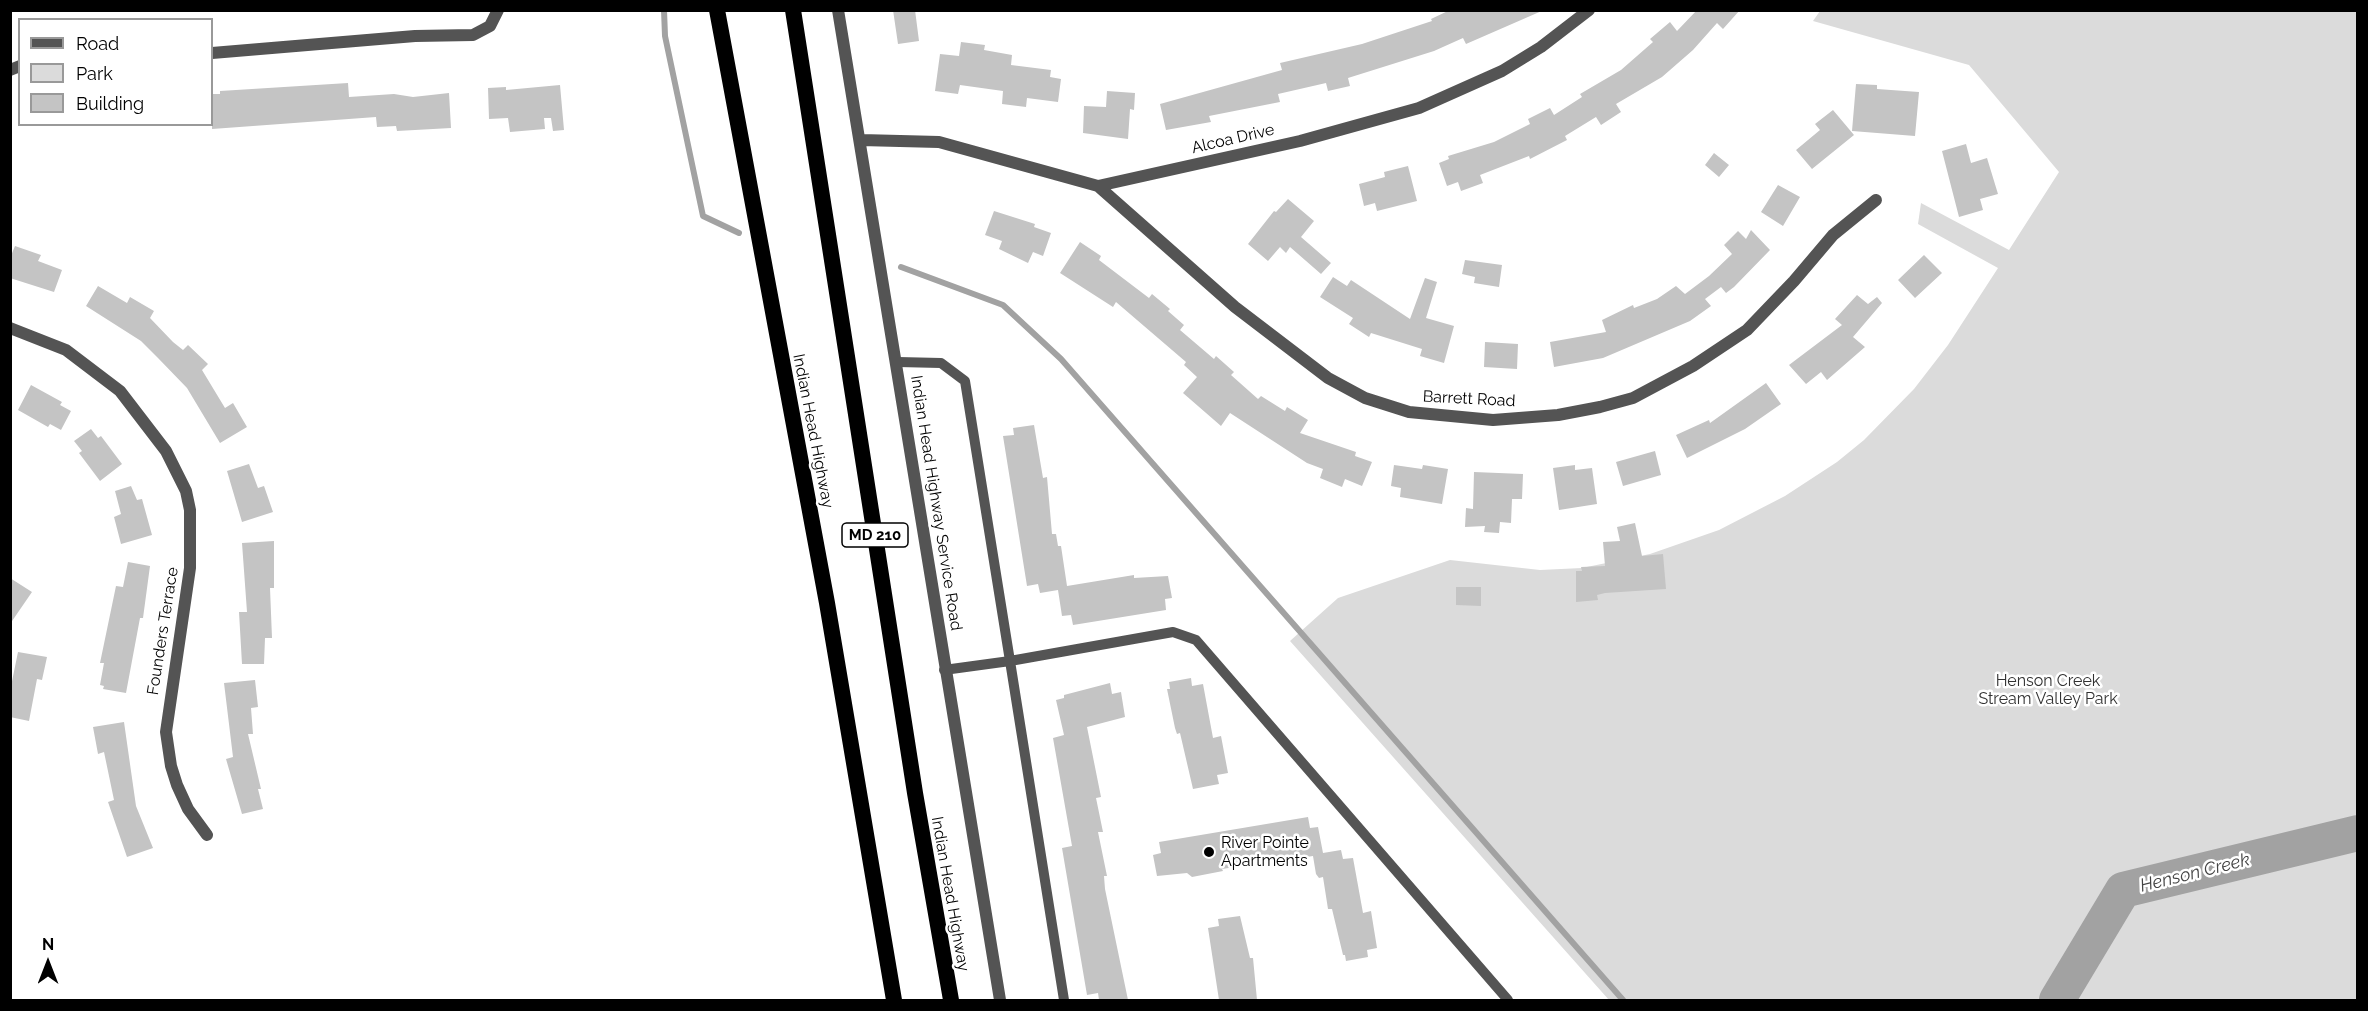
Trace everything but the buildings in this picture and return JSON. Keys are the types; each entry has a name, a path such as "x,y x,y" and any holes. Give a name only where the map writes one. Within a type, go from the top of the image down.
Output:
{"highway":[{"name":"Indian Head Highway","path":"717,10 827,603 894,1000"},
{"name":"Indian Head Highway","path":"791,10 915,793 951,1000"}],"street":[{"path":"213,53 415,36 468,35 482,32 490,26 498,10"},
{"name":"Indian Head Highway Service Road","path":"838,10 897,362 944,670 1000,1000"},
{"name":"Alcoa Drive","path":"861,140 939,142 1098,186 1300,141 1419,108 1502,71 1541,47 1589,10"},
{"name":"Barrett Road","path":"1098,186 1235,307 1328,378 1365,398 1409,412 1493,420 1558,415 1600,407 1633,398 1670,380 1747,330 1794,281 1833,235 1876,200"},
{"name":"Founders Terrace","path":"10,328 66,350 120,391 166,451 186,491 190,510 190,568 166,732 171,766 177,785 188,809 207,835"}],"lane":[{"path":"897,362 941,363 965,381 1064,1000"},
{"path":"944,670 1010,661 1173,632 1196,640 1508,1000"}],"green space":[{"name":"Henson Creek Stream Valley Park","path":"1820,11 2357,11 2357,1000 1609,1000 1290,641 1338,598 1450,560 1540,570 1582,568 1650,554 1719,530 1785,496 1837,462 1864,440 1914,389 1948,345 1998,268 1918,224 1921,203 2009,250 2059,172 1969,65 1813,21"}],"waterway":[{"path":"664,10 665,36 703,216 739,233"},
{"path":"901,267 1003,305 1061,359 1623,1000"},
{"name":"Henson Creek","path":"2057,1000 2123,890 2358,833"}],"place":[{"name":"River Pointe Apartments","path":"1209,852"}]}
